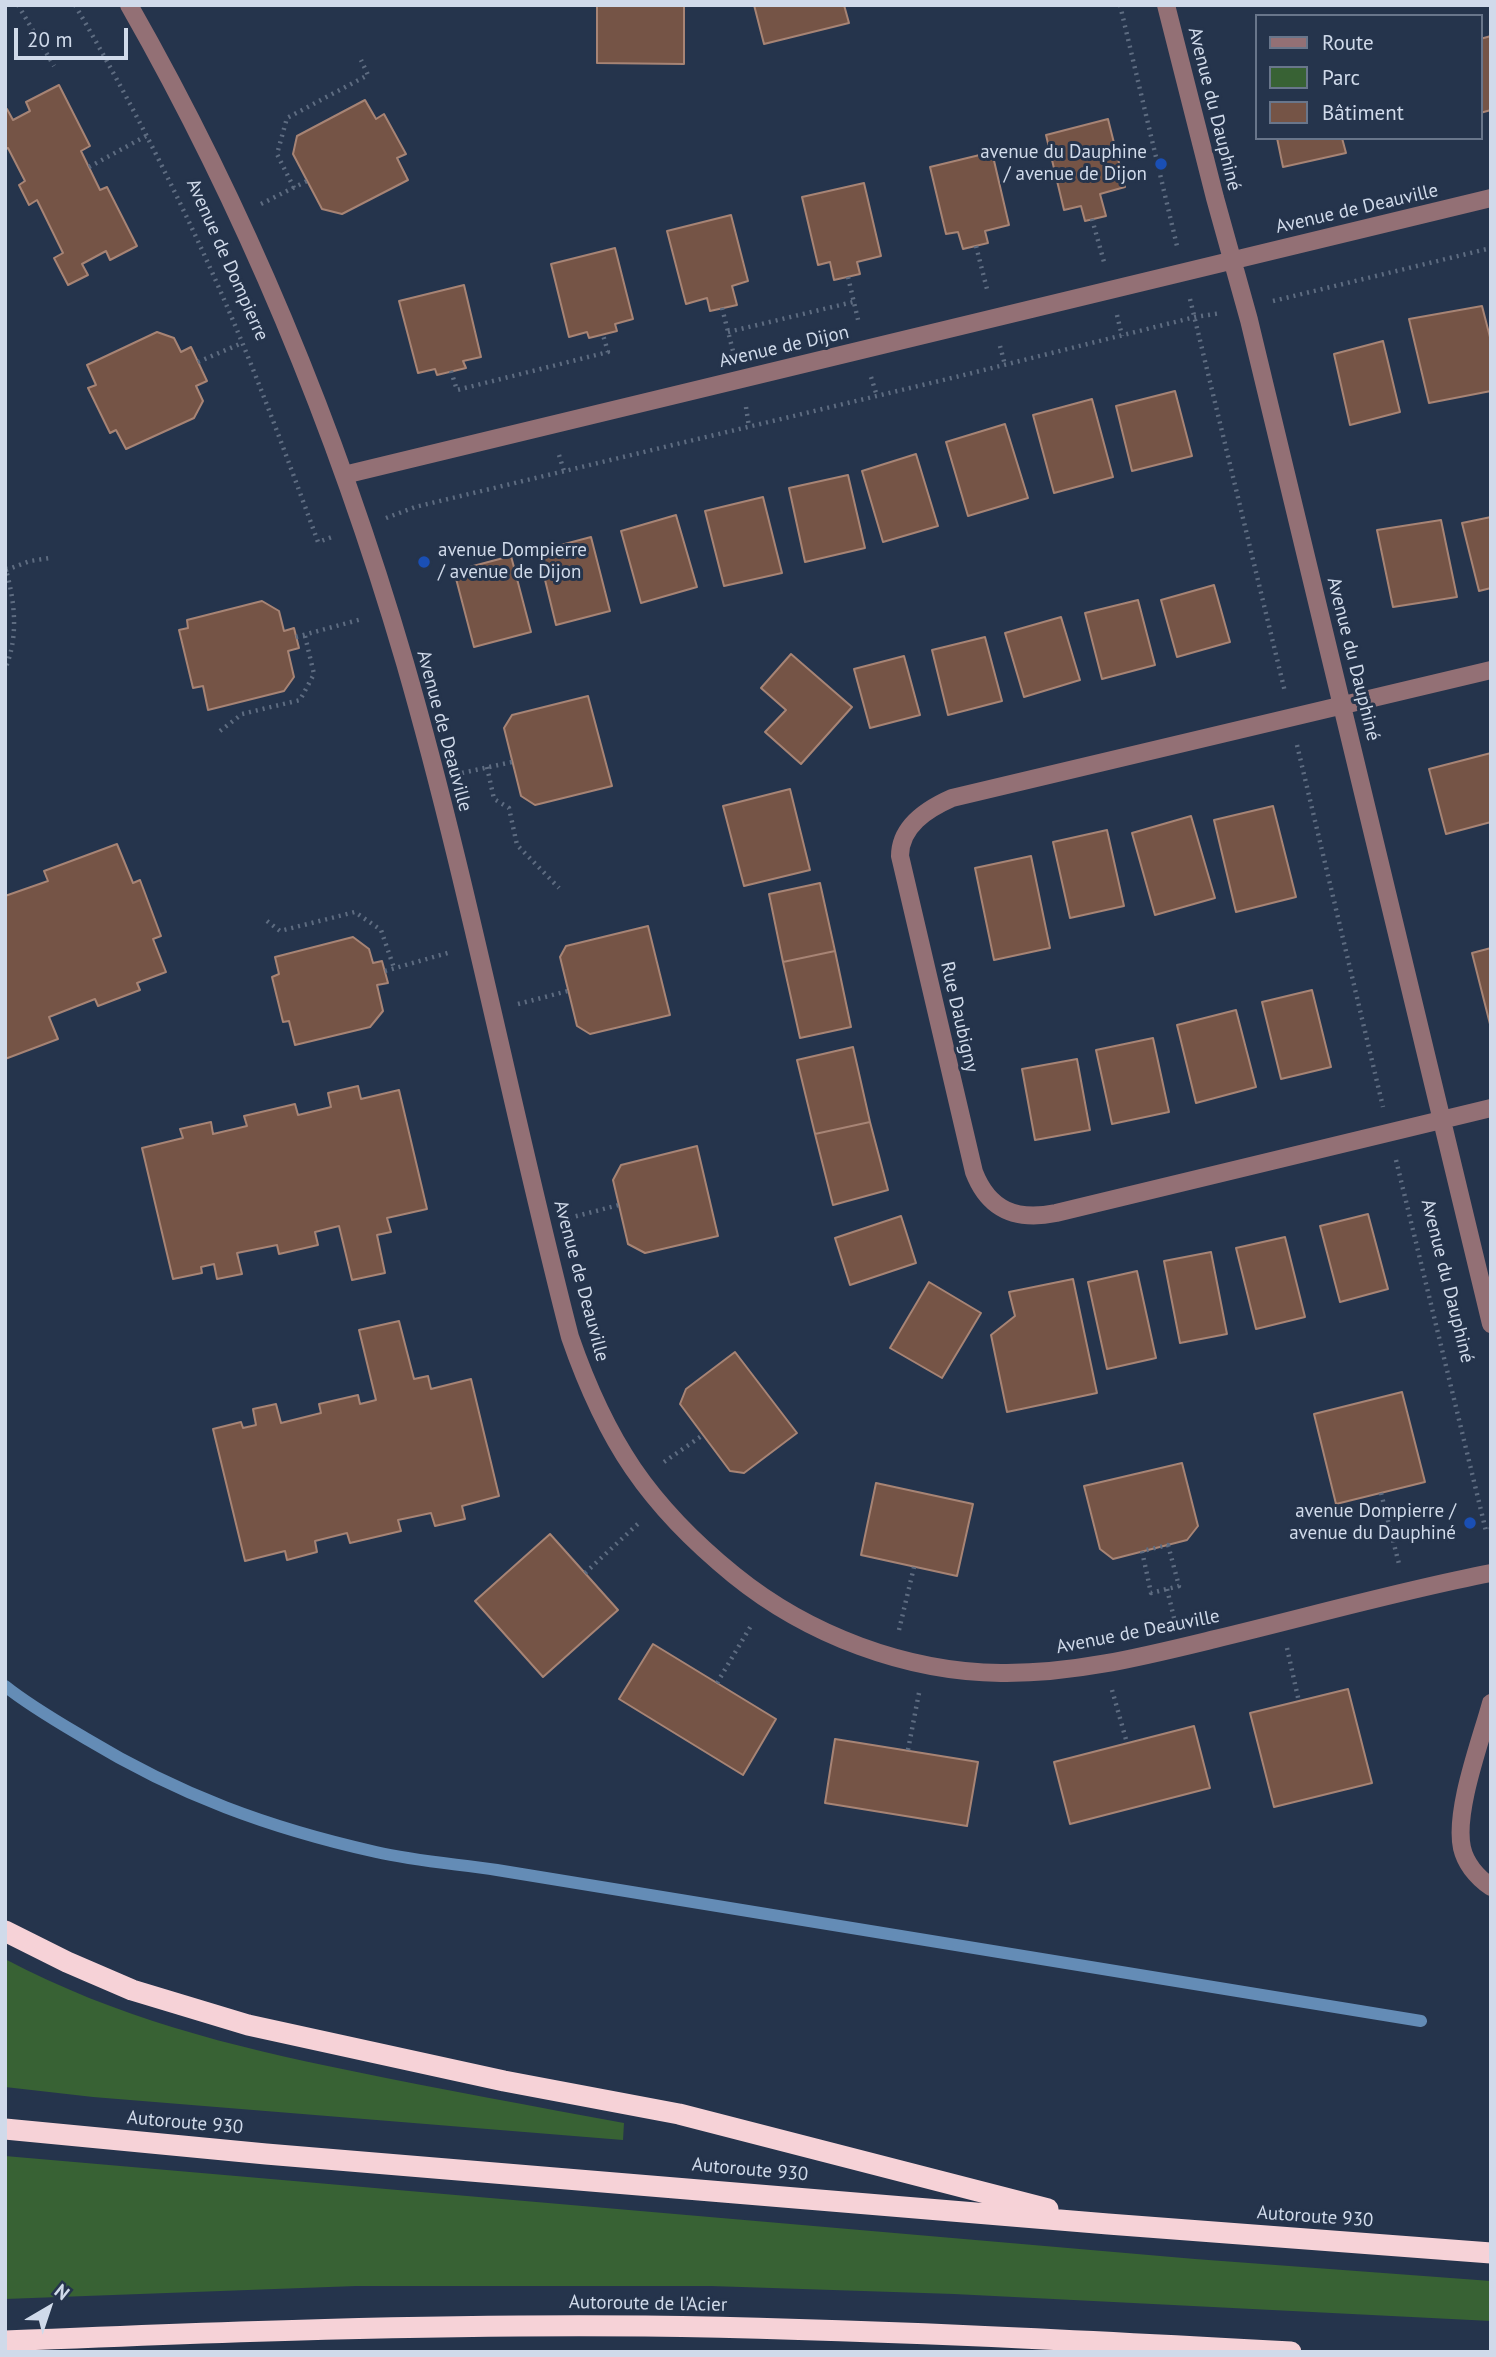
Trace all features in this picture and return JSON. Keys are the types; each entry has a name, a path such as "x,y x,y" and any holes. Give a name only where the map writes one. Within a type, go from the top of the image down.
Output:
{"highway":[{"path":"5,1931 132,1990 248,2025 504,2081 679,2114 1108,2224"},
{"name":"Autoroute 930","path":"5,2129 266,2154 1491,2253"},
{"name":"Autoroute de l'Acier","path":"5,2341 370,2328 645,2326 897,2333 1291,2352"}],"street":[{"name":"Avenue de Dompierre","path":"129,5 162,63 233,208 288,331 344,475"},
{"name":"Avenue du Dauphiné","path":"1166,5 1249,320 1491,1324"},
{"name":"Avenue de Deauville","path":"1233,260 1491,198"},
{"name":"Avenue de Dijon","path":"344,475 1233,260"},
{"name":"Avenue de Deauville","path":"344,475 389,611 435,776 570,1337 606,1426 636,1474 695,1542 767,1599 835,1636 900,1657 966,1670 1029,1672 1092,1666 1175,1649 1491,1573"},
{"name":"Rue Daubigny","path":"1491,670 951,798 926,812 909,829 903,838 900,856 974,1172 980,1186 1000,1208 1027,1217 1042,1216 1491,1108"},
{"path":"1491,1703 1465,1801 1461,1828 1462,1847 1468,1862 1475,1875 1491,1887"}],"path":[{"path":"18,5 54,66"},
{"name":"Avenue de Dompierre","path":"75,5 146,136 242,343 318,542"},
{"path":"1120,5 1175,237"},
{"path":"294,188 277,154 287,118 368,75 361,60"},
{"path":"89,167 146,136"},
{"path":"260,205 307,181"},
{"path":"1288,297 1491,248"},
{"path":"728,332 853,302"},
{"path":"390,517 415,507 1207,316"},
{"path":"1195,317 1283,685"},
{"path":"452,372 457,390 539,370 608,352 603,335"},
{"path":"198,362 242,343"},
{"path":"559,455 564,471"},
{"path":"5,669 15,640 14,614 6,569 50,558"},
{"path":"296,637 389,611"},
{"path":"220,731 242,714 300,700 313,674 305,636"},
{"path":"1299,751 1381,1098"},
{"path":"435,776 512,762"},
{"path":"487,768 494,799 509,808 517,845 559,888"},
{"path":"267,921 280,931 355,912 381,930 394,968"},
{"path":"385,971 476,945"},
{"path":"516,1004 568,990"},
{"name":"Avenue du Dauphiné","path":"1396,1164 1489,1530"},
{"path":"568,1219 619,1205"},
{"path":"661,1464 703,1435"},
{"path":"1381,1493 1401,1569"},
{"path":"585,1573 660,1504"},
{"path":"1168,1545 1179,1586 1167,1589 1152,1592 1143,1551 1168,1545"},
{"path":"899,1630 914,1567"},
{"path":"1167,1589 1175,1623"},
{"path":"717,1683 767,1599"}],"green space":[{"path":"5,1959 89,1998 174,2028 306,2061 624,2123 623,2140 93,2097 5,2087"},
{"path":"5,2156 1195,2259 1491,2281 1491,2321 954,2294 711,2286 356,2286 5,2299"}],"building":[{"path":"597,5 684,5 684,64 597,63"},
{"path":"754,5 844,5 849,23 764,44"},
{"path":"1491,36 1491,110 1482,112 1482,38"},
{"path":"59,85 90,146 81,151 100,190 107,187 137,246 110,260 106,251 82,264 88,275 68,285 54,258 63,253 37,200 29,205 19,185 25,181 8,148 5,149 5,110 7,109 13,120 30,111 26,102"},
{"path":"365,100 376,119 384,114 406,154 397,158 408,180 342,214 322,209 293,154 297,136"},
{"path":"1108,119 1125,187 1100,194 1106,216 1085,221 1081,206 1064,210 1046,135"},
{"path":"1277,140 1343,140 1346,153 1283,167"},
{"path":"992,152 1009,225 985,231 988,243 963,249 958,232 946,234 930,167"},
{"path":"864,183 881,256 857,262 860,274 834,280 830,262 818,265 802,197"},
{"path":"731,215 748,281 732,286 737,305 710,311 707,298 686,304 667,231"},
{"path":"615,248 633,319 615,324 617,331 589,338 587,332 569,337 551,264"},
{"path":"464,285 481,357 463,361 466,368 437,375 435,369 418,373 399,301"},
{"path":"1482,306 1491,341 1491,391 1429,403 1409,319"},
{"path":"157,332 174,338 181,352 191,347 207,381 196,386 203,401 194,418 126,449 116,430 110,433 88,388 96,385 87,365"},
{"path":"1383,341 1400,412 1350,425 1334,354"},
{"path":"1175,391 1192,456 1132,471 1116,406"},
{"path":"1092,399 1113,477 1054,493 1033,415"},
{"path":"1005,424 1028,498 968,516 946,442"},
{"path":"916,454 938,526 883,542 862,471"},
{"path":"848,475 865,548 805,562 789,488"},
{"path":"763,497 782,573 724,586 705,511"},
{"path":"676,515 697,587 641,603 621,531"},
{"path":"1491,517 1491,588 1479,591 1462,523"},
{"path":"1441,520 1457,597 1393,607 1377,530"},
{"path":"591,537 610,611 556,625 538,551"},
{"path":"511,556 531,632 474,647 454,571"},
{"path":"1214,585 1230,642 1177,657 1161,600"},
{"path":"1138,600 1155,665 1102,679 1085,613"},
{"path":"262,601 279,611 284,631 294,628 299,648 288,651 294,677 284,691 208,710 203,686 193,688 179,630 188,628 187,620"},
{"path":"1061,617 1080,680 1024,697 1005,633"},
{"path":"985,637 1002,701 948,715 932,650"},
{"path":"791,654 852,707 801,764 765,732 786,710 761,688"},
{"path":"904,656 920,715 870,728 854,669"},
{"path":"588,696 612,786 535,805 521,796 504,728 512,715"},
{"path":"1491,753 1491,822 1446,834 1429,769"},
{"path":"790,789 810,870 744,886 723,806"},
{"path":"1273,806 1296,897 1236,912 1214,820"},
{"path":"1191,816 1215,898 1155,915 1132,833"},
{"path":"1107,830 1124,906 1070,918 1053,842"},
{"path":"117,844 133,883 140,880 161,936 153,939 166,972 137,983 140,990 98,1006 95,999 49,1017 58,1039 5,1059 5,896 48,881 44,871"},
{"path":"1031,856 1050,948 994,960 975,868"},
{"path":"820,883 835,951 783,962 769,894"},
{"path":"648,926 670,1015 590,1034 577,1026 560,957 566,946"},
{"path":"353,937 369,949 373,963 382,961 388,983 377,985 383,1011 370,1027 295,1045 289,1021 283,1022 272,977 279,974 275,957"},
{"path":"1491,948 1491,1028 1472,953"},
{"path":"835,951 851,1027 800,1038 783,962"},
{"path":"1312,990 1331,1067 1281,1079 1262,1002"},
{"path":"1236,1010 1256,1087 1196,1103 1177,1025"},
{"path":"1153,1038 1169,1112 1112,1124 1096,1050"},
{"path":"853,1047 870,1122 815,1134 797,1060"},
{"path":"1077,1059 1090,1130 1035,1140 1022,1069"},
{"path":"358,1086 361,1099 399,1090 427,1209 387,1218 391,1232 377,1235 385,1273 352,1280 339,1226 315,1232 318,1245 279,1254 277,1245 237,1253 242,1274 217,1279 214,1264 201,1267 202,1273 173,1279 142,1148 183,1138 180,1129 211,1122 213,1134 247,1126 244,1116 295,1104 298,1115 331,1107 328,1093"},
{"path":"870,1122 888,1190 833,1205 815,1134"},
{"path":"697,1146 718,1236 645,1253 628,1244 613,1180 621,1165"},
{"path":"1368,1214 1388,1289 1340,1302 1320,1226"},
{"path":"901,1216 916,1263 850,1285 835,1238"},
{"path":"1285,1237 1305,1317 1256,1329 1236,1248"},
{"path":"1211,1252 1227,1334 1180,1343 1164,1261"},
{"path":"1137,1271 1156,1358 1107,1369 1088,1282"},
{"path":"1073,1279 1097,1393 1007,1412 991,1335 1015,1316 1009,1292"},
{"path":"929,1282 981,1313 942,1378 890,1348"},
{"path":"399,1321 414,1379 428,1376 431,1389 471,1379 499,1496 462,1506 465,1519 435,1526 431,1513 398,1520 401,1531 350,1543 347,1533 315,1541 317,1552 287,1560 285,1551 245,1561 213,1429 241,1422 243,1428 256,1425 253,1409 276,1404 281,1423 321,1413 319,1404 358,1395 360,1404 376,1400 359,1330"},
{"path":"735,1352 797,1433 744,1473 730,1471 680,1404 686,1389"},
{"path":"1402,1392 1425,1482 1336,1504 1314,1414"},
{"path":"1182,1463 1198,1526 1187,1540 1113,1559 1100,1549 1084,1486"},
{"path":"876,1483 973,1504 957,1576 861,1555"},
{"path":"550,1534 618,1610 543,1677 475,1601"},
{"path":"653,1644 776,1719 743,1775 619,1699"},
{"path":"1348,1689 1372,1783 1274,1807 1250,1713"},
{"path":"1194,1726 1210,1788 1070,1824 1054,1762"},
{"path":"835,1739 978,1762 967,1826 825,1803"}],"waterway":[{"path":"5,1686 44,1714 120,1758 190,1793 262,1820 337,1843 421,1860 497,1870 1421,2021"}],"place":[{"name":"avenue du Dauphine / avenue de Dijon","path":"1161,164"},
{"name":"avenue Dompierre / avenue de Dijon","path":"424,562"},
{"name":"avenue Dompierre / avenue du Dauphiné","path":"1470,1523"}]}
